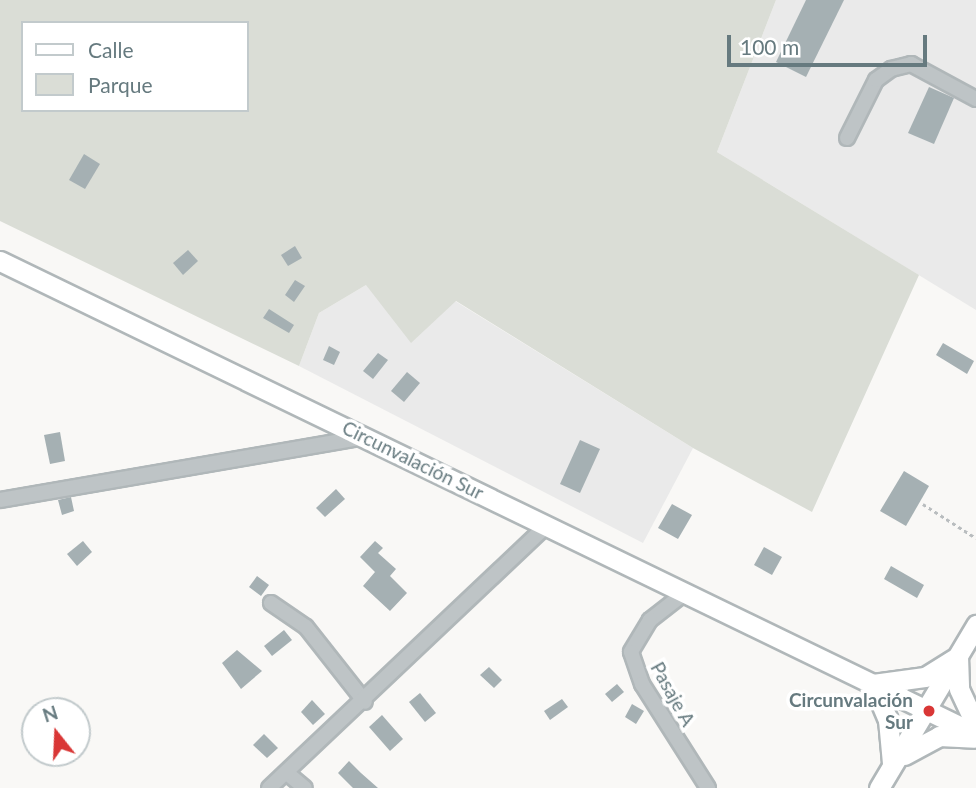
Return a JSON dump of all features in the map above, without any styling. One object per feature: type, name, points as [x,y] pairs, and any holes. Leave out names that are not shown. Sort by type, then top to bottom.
[{"type":"main road","name":"Circunvalación Sur","points":[[0,261],[686,592],[976,736]]},
{"type":"main road","points":[[879,788],[892,764],[929,711],[976,625]]},
{"type":"main road","points":[[892,764],[888,720],[873,684],[925,677],[957,656]]},
{"type":"main road","points":[[957,656],[959,689],[976,725]]},
{"type":"main road","points":[[892,764],[939,736],[976,736]]},
{"type":"street","points":[[847,138],[876,80],[891,69],[911,64],[976,99]]},
{"type":"street","points":[[0,500],[365,437]]},
{"type":"street","points":[[269,788],[365,702],[547,525]]},
{"type":"street","name":"Pasaje A","points":[[686,592],[649,620],[631,652],[642,684],[708,788]]},
{"type":"street","points":[[271,603],[306,627],[365,702]]},
{"type":"street","points":[[287,773],[304,788]]},
{"type":"path","points":[[923,504],[976,538]]},
{"type":"shaded area","points":[[776,0],[976,0],[976,310],[717,152]]},
{"type":"shaded area","points":[[366,285],[455,301],[693,448],[643,543],[299,366],[319,313]]},
{"type":"green space","points":[[0,0],[776,0],[717,152],[919,275],[812,512],[693,448],[456,301],[411,343],[366,285],[319,313],[299,366],[0,221]]},
{"type":"building","points":[[806,0],[844,0],[806,77],[776,62]]},
{"type":"building","points":[[929,87],[954,98],[934,144],[908,133]]},
{"type":"building","points":[[84,154],[100,164],[85,189],[69,180]]},
{"type":"building","points":[[295,246],[302,258],[288,266],[281,255]]},
{"type":"building","points":[[188,250],[198,261],[183,275],[173,263]]},
{"type":"building","points":[[295,280],[305,286],[294,302],[285,295]]},
{"type":"building","points":[[269,309],[294,325],[289,333],[263,318]]},
{"type":"building","points":[[943,343],[974,361],[967,374],[936,355]]},
{"type":"building","points":[[329,346],[340,352],[334,365],[323,360]]},
{"type":"building","points":[[378,353],[388,360],[373,379],[363,371]]},
{"type":"building","points":[[407,372],[420,383],[404,402],[391,391]]},
{"type":"building","points":[[60,432],[65,461],[50,464],[44,435]]},
{"type":"building","points":[[580,440],[600,449],[580,493],[560,484]]},
{"type":"building","points":[[904,471],[929,486],[906,526],[880,511]]},
{"type":"building","points":[[336,489],[345,499],[325,517],[316,508]]},
{"type":"building","points":[[71,497],[74,511],[62,515],[58,500]]},
{"type":"building","points":[[672,504],[692,515],[678,539],[658,528]]},
{"type":"building","points":[[83,541],[92,552],[77,566],[67,554]]},
{"type":"building","points":[[375,541],[383,548],[378,553],[396,569],[390,576],[407,593],[390,611],[363,586],[375,572],[360,557]]},
{"type":"building","points":[[764,547],[782,557],[772,575],[754,565]]},
{"type":"building","points":[[891,566],[924,585],[917,598],[884,579]]},
{"type":"building","points":[[257,576],[269,585],[261,596],[249,587]]},
{"type":"building","points":[[284,630],[292,640],[272,656],[264,646]]},
{"type":"building","points":[[237,650],[262,671],[241,689],[222,663]]},
{"type":"building","points":[[489,667],[502,680],[494,688],[480,675]]},
{"type":"building","points":[[617,684],[624,692],[612,702],[605,694]]},
{"type":"building","points":[[420,693],[436,713],[425,722],[409,702]]},
{"type":"building","points":[[562,699],[568,707],[550,720],[544,711]]},
{"type":"building","points":[[312,700],[325,714],[313,725],[301,712]]},
{"type":"building","points":[[632,704],[644,711],[636,724],[625,717]]},
{"type":"building","points":[[382,715],[403,739],[390,751],[369,727]]},
{"type":"building","points":[[264,734],[278,748],[267,758],[253,745]]},
{"type":"building","points":[[349,761],[378,788],[353,788],[338,773]]},
{"type":"place","name":"Circunvalación Sur","points":[[929,711]]}]
